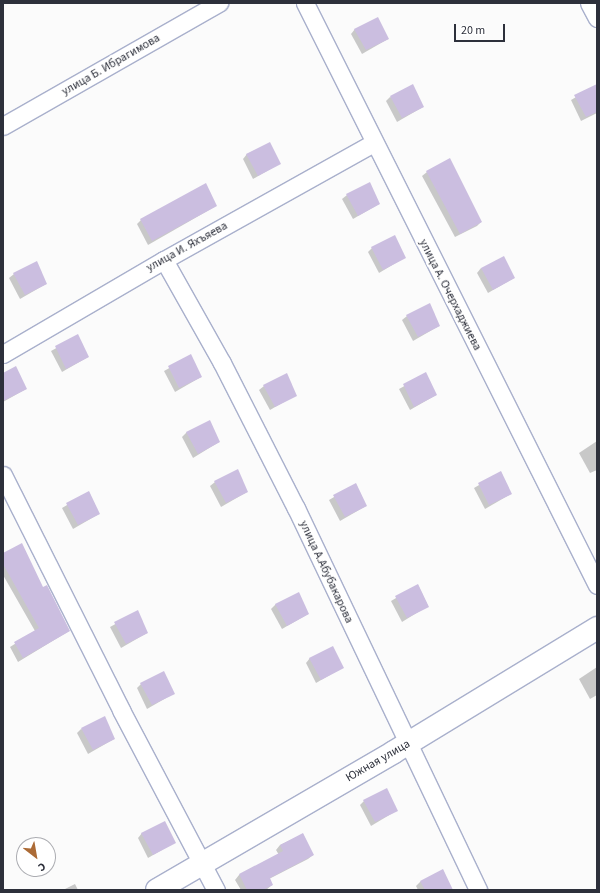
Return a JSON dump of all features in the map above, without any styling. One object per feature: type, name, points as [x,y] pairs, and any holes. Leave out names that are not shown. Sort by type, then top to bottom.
[{"type":"main road","name":"Южная улица","points":[[156,890],[407,744],[597,628]]},
{"type":"street","name":"улица Б. Ибрагимова","points":[[3,126],[201,8],[219,3]]},
{"type":"street","name":"улица А. Очерхаджиева","points":[[305,3],[373,143],[597,585]]},
{"type":"street","points":[[589,3],[597,18]]},
{"type":"street","name":"улица И. Яхъяева","points":[[3,354],[164,260],[373,143]]},
{"type":"street","name":"улица А.Абубакарова","points":[[164,260],[222,363],[296,508],[407,744],[478,890]]},
{"type":"street","points":[[3,475],[121,710],[216,890]]},
{"type":"building","points":[[378,17],[389,39],[366,50],[354,29]]},
{"type":"building","points":[[413,84],[424,107],[402,118],[390,96]]},
{"type":"building","points":[[597,84],[597,112],[586,117],[574,95]]},
{"type":"building","points":[[270,142],[281,164],[258,176],[246,154]]},
{"type":"building","points":[[450,158],[482,222],[460,234],[426,171]]},
{"type":"building","points":[[370,182],[380,204],[358,216],[346,194]]},
{"type":"building","points":[[206,183],[217,206],[152,241],[140,219]]},
{"type":"building","points":[[395,235],[406,258],[383,270],[371,247]]},
{"type":"building","points":[[504,256],[515,278],[493,290],[481,268]]},
{"type":"building","points":[[37,261],[47,284],[25,295],[13,273]]},
{"type":"building","points":[[430,303],[440,326],[418,337],[406,315]]},
{"type":"building","points":[[78,334],[89,357],[66,369],[55,346]]},
{"type":"building","points":[[191,354],[202,377],[179,388],[168,366]]},
{"type":"building","points":[[16,366],[27,389],[3,401],[3,373]]},
{"type":"building","points":[[426,372],[437,395],[414,407],[403,384]]},
{"type":"building","points":[[287,373],[297,396],[275,407],[263,385]]},
{"type":"building","points":[[210,420],[220,442],[198,454],[186,432]]},
{"type":"building","points":[[238,469],[248,492],[226,503],[214,481]]},
{"type":"building","points":[[501,471],[512,494],[489,505],[478,483]]},
{"type":"building","points":[[356,483],[367,506],[345,517],[333,495]]},
{"type":"building","points":[[89,491],[100,514],[78,525],[66,503]]},
{"type":"building","points":[[22,543],[43,587],[47,585],[70,631],[23,658],[14,642],[39,628],[3,564],[3,553]]},
{"type":"building","points":[[418,584],[429,607],[407,618],[395,596]]},
{"type":"building","points":[[299,592],[309,614],[287,626],[275,604]]},
{"type":"building","points":[[138,610],[148,633],[126,644],[114,622]]},
{"type":"building","points":[[333,646],[344,668],[321,680],[309,658]]},
{"type":"building","points":[[164,671],[175,694],[152,705],[140,683]]},
{"type":"building","points":[[105,716],[115,739],[93,750],[81,728]]},
{"type":"building","points":[[387,788],[398,811],[375,822],[363,800]]},
{"type":"building","points":[[165,821],[176,843],[153,855],[141,833]]},
{"type":"building","points":[[303,833],[314,855],[270,878],[273,885],[263,890],[247,890],[239,874],[283,851],[280,845]]},
{"type":"building","points":[[443,869],[453,890],[425,890],[420,881]]}]
